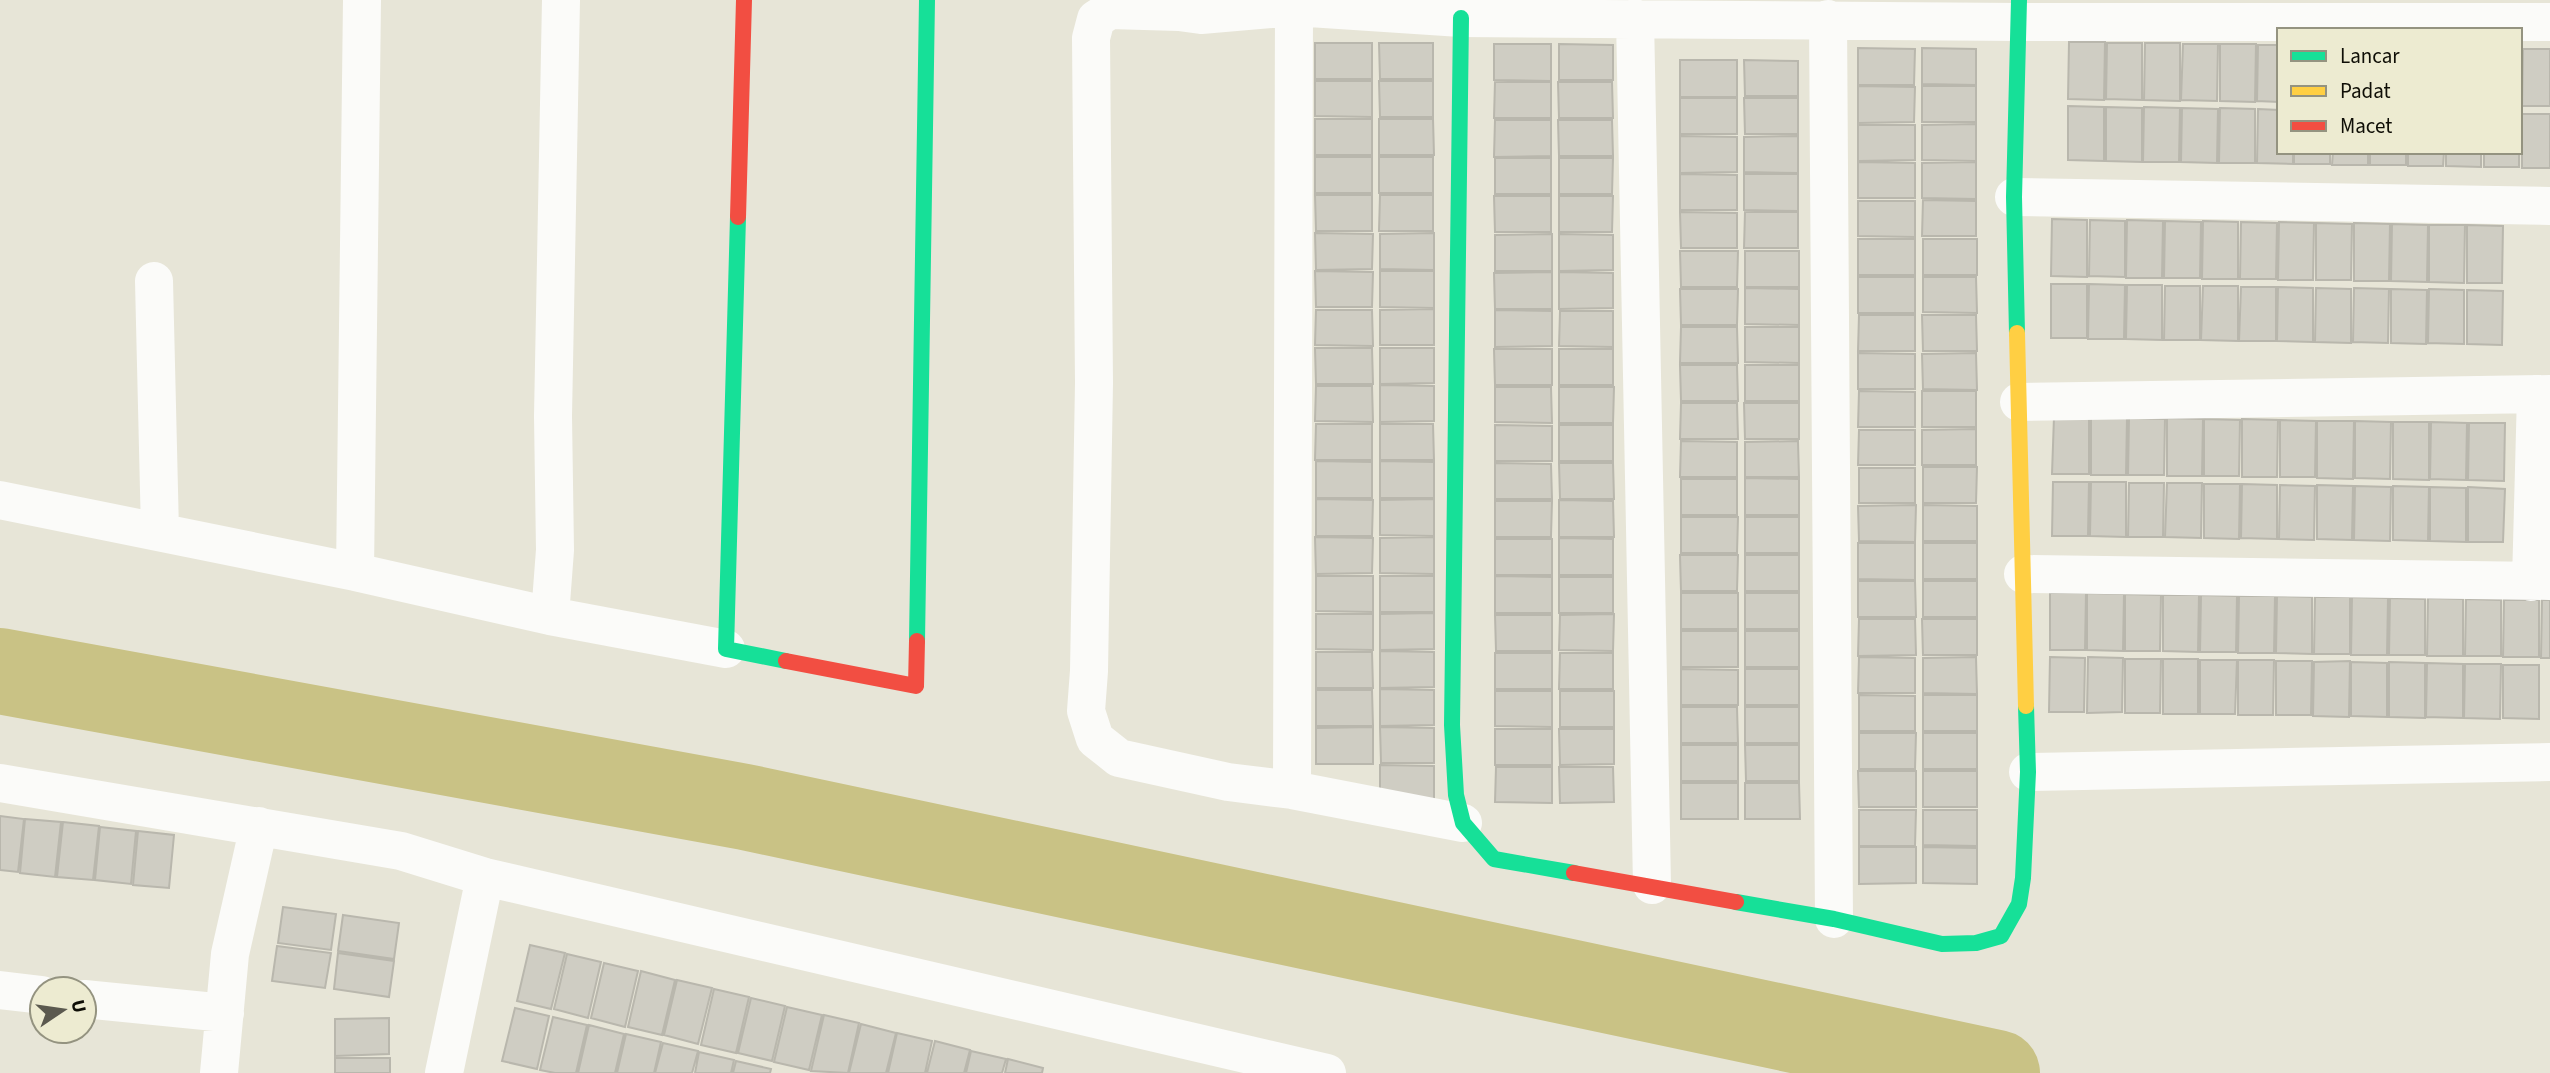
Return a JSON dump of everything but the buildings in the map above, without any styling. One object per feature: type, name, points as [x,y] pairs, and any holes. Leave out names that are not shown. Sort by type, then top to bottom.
[{"type":"street","points":[[355,572],[362,0]]},
{"type":"street","points":[[550,616],[555,550],[553,416],[561,0]]},
{"type":"street","points":[[726,649],[744,0]]},
{"type":"street","points":[[0,500],[355,572],[550,616],[916,686],[928,0]]},
{"type":"street","points":[[1463,823],[1292,790],[1228,782],[1119,758],[1095,739],[1086,711],[1094,383],[1091,38],[1096,19],[1110,10],[1178,6],[1201,15],[1294,7],[1461,18],[1828,19],[2019,11],[2550,22]]},
{"type":"street","points":[[1292,790],[1294,7]]},
{"type":"street","points":[[1461,18],[1452,725],[1456,795],[1463,823],[1494,859],[1834,919],[1942,944],[1976,943],[2001,936],[2019,904],[2023,878],[2028,772],[2014,197],[2019,11]]},
{"type":"street","points":[[1635,18],[1652,886]]},
{"type":"street","points":[[1828,19],[1834,919]]},
{"type":"street","points":[[2014,197],[2550,206]]},
{"type":"street","points":[[154,281],[160,532]]},
{"type":"street","points":[[2019,402],[2543,394],[2540,582],[2023,574]]},
{"type":"street","points":[[2028,772],[2550,762]]},
{"type":"street","points":[[0,783],[401,851],[485,877],[1279,1067],[1326,1073]]},
{"type":"street","points":[[219,1073],[230,954],[259,826]]},
{"type":"street","points":[[444,1073],[485,877]]},
{"type":"street","points":[[0,990],[28,993]]},
{"type":"street","points":[[98,1000],[225,1013]]},
{"type":"waterway","points":[[0,671],[745,807],[1997,1073]]},
{"type":"traffic: fast","points":[[917,641],[927,0]]},
{"type":"traffic: fast","points":[[2017,333],[2014,197],[2019,0]]},
{"type":"traffic: fast","points":[[1461,18],[1452,725],[1456,795],[1463,823],[1494,859],[1574,873]]},
{"type":"traffic: fast","points":[[738,217],[726,649],[786,661]]},
{"type":"traffic: fast","points":[[1736,902],[1834,919],[1942,944],[1976,943],[2001,936],[2019,904],[2023,878],[2028,772],[2026,706]]},
{"type":"traffic: slow","points":[[2017,333],[2026,706]]},
{"type":"traffic: jam","points":[[738,217],[744,0]]},
{"type":"traffic: jam","points":[[786,661],[916,686],[917,641]]},
{"type":"traffic: jam","points":[[1574,873],[1736,902]]}]
